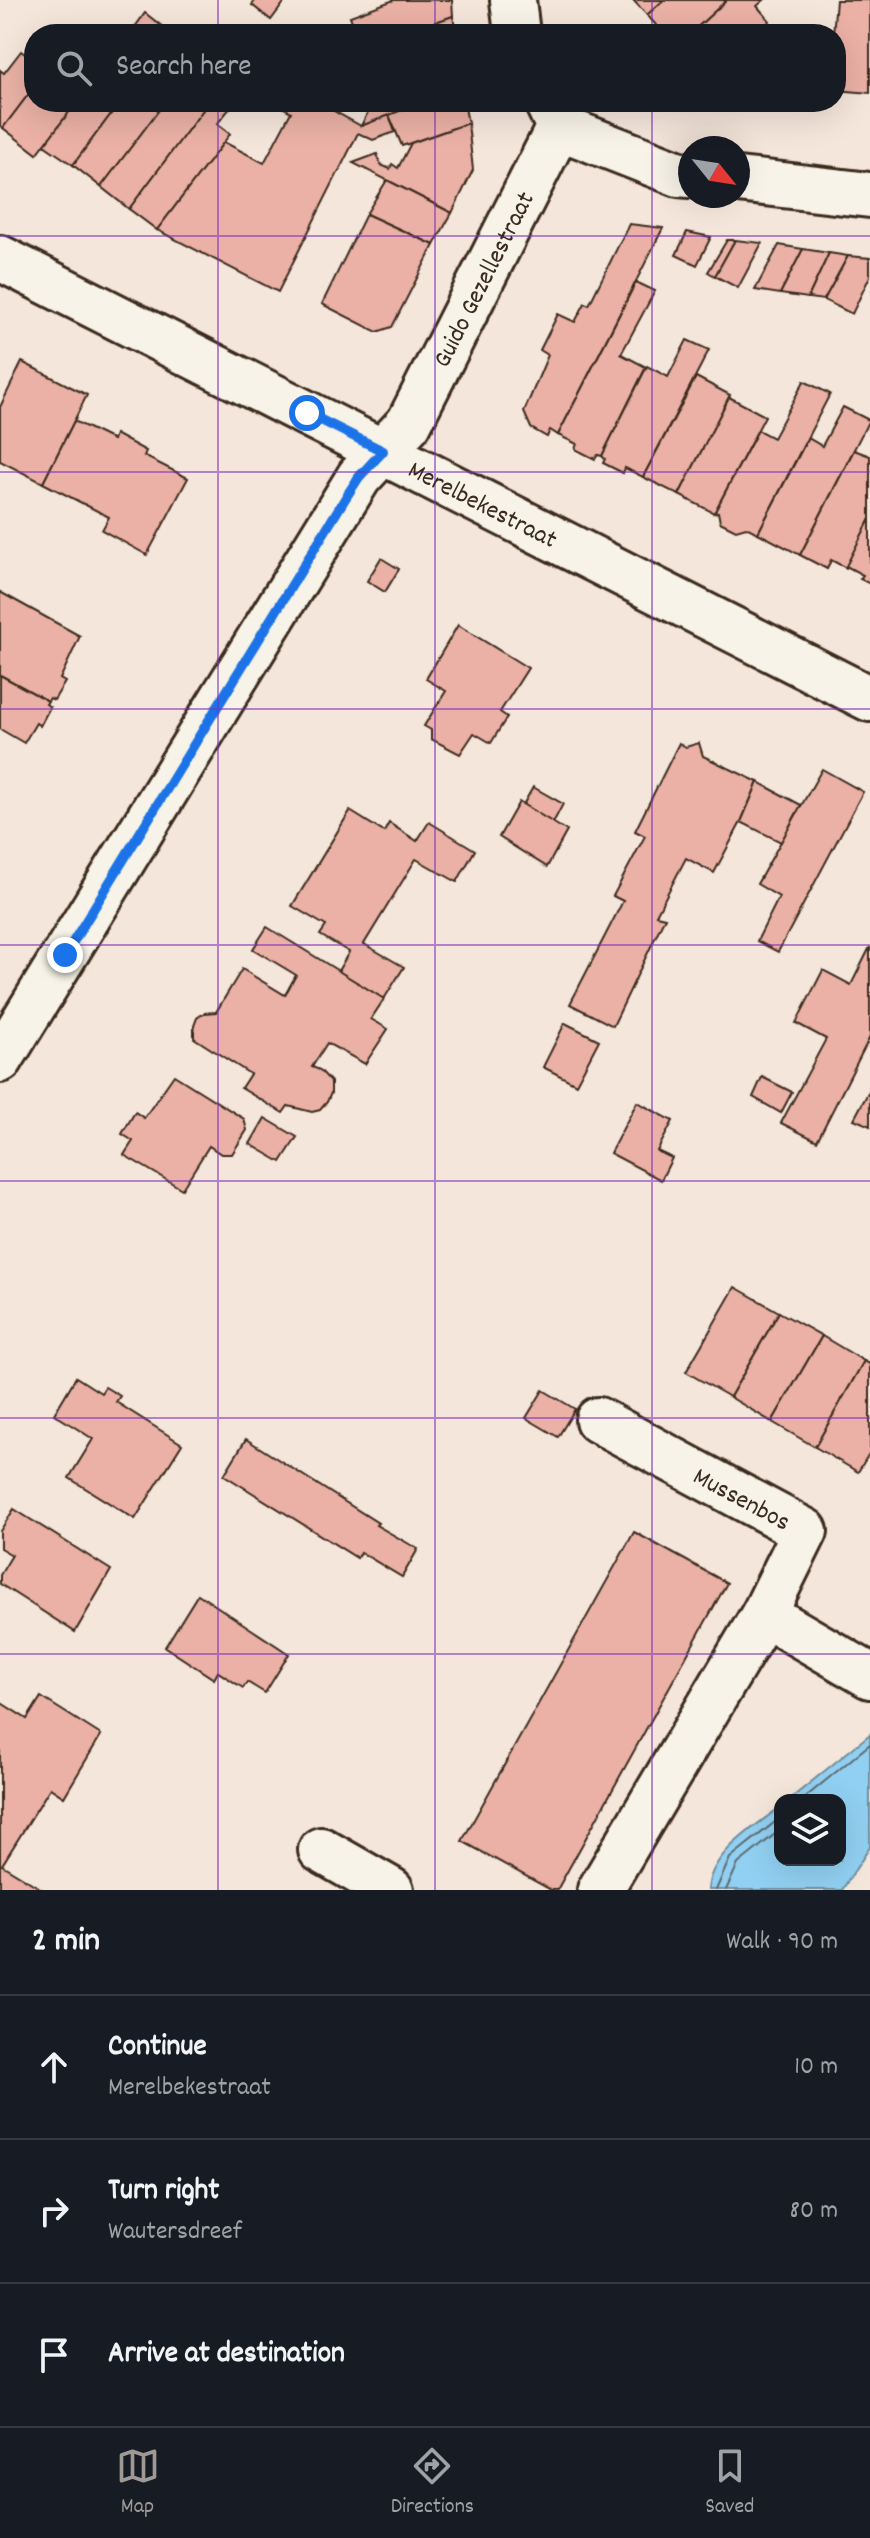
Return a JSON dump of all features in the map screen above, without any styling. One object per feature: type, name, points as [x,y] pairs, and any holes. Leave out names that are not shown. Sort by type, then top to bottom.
[{"type":"street","points":[[513,0],[516,24]]},
{"type":"street","points":[[553,114],[678,174]]},
{"type":"street","name":"Guido Gezellestraat","points":[[0,1060],[352,487],[409,423],[553,114]]},
{"type":"street","points":[[750,181],[870,195]]},
{"type":"street","name":"Merelbekestraat","points":[[3,259],[870,699]]},
{"type":"street","name":"Mussenbos","points":[[598,1420],[805,1531],[764,1614],[600,1890]]},
{"type":"street","points":[[764,1614],[870,1676]]},
{"type":"street","points":[[321,1850],[391,1890]]},
{"type":"water","points":[[870,1734],[870,1847],[842,1890],[708,1890],[716,1864],[725,1853],[774,1812],[774,1866],[846,1866],[846,1794],[796,1794]]},
{"type":"building","points":[[256,0],[286,0],[271,20],[252,5]]},
{"type":"building","points":[[394,0],[452,0],[453,16],[430,24],[353,24],[350,16]]},
{"type":"building","points":[[633,0],[664,0],[647,15]]},
{"type":"building","points":[[664,0],[727,0],[701,24],[655,24],[647,15]]},
{"type":"building","points":[[727,0],[764,0],[757,6],[770,21],[767,24],[701,24]]},
{"type":"building","points":[[836,0],[870,0],[870,93],[846,91],[846,24],[834,24]]},
{"type":"building","points":[[145,13],[159,24],[137,24]]},
{"type":"building","points":[[453,16],[454,24],[430,24]]},
{"type":"building","points":[[21,51],[24,53],[24,100],[3,128],[0,126],[0,70],[4,73]]},
{"type":"building","points":[[24,100],[24,112],[69,112],[37,154],[3,128]]},
{"type":"building","points":[[69,112],[113,112],[73,165],[44,145]]},
{"type":"building","points":[[113,112],[157,112],[101,187],[73,165]]},
{"type":"building","points":[[157,112],[202,112],[129,209],[101,187]]},
{"type":"building","points":[[202,112],[227,112],[217,124],[230,134],[157,230],[129,209]]},
{"type":"building","points":[[291,112],[336,112],[361,126],[389,115],[395,132],[373,140],[358,133],[278,292],[157,230],[224,142],[264,163]]},
{"type":"building","points":[[368,112],[397,112],[361,126]]},
{"type":"building","points":[[397,112],[466,112],[468,123],[402,146],[389,115]]},
{"type":"building","points":[[468,123],[473,170],[452,213],[353,163],[377,154],[381,165],[390,169],[392,164],[398,168],[411,143]]},
{"type":"building","points":[[387,180],[452,213],[434,245],[366,214]]},
{"type":"building","points":[[366,214],[434,245],[392,327],[377,332],[322,304]]},
{"type":"building","points":[[629,224],[663,228],[558,435],[550,430],[547,437],[531,428],[524,412],[548,355],[540,350],[558,314],[575,322],[585,303],[589,305]]},
{"type":"building","points":[[687,232],[711,237],[697,265],[676,255]]},
{"type":"building","points":[[727,240],[735,240],[715,276],[708,272]]},
{"type":"building","points":[[735,240],[762,243],[738,288],[715,276]]},
{"type":"building","points":[[779,245],[803,249],[780,294],[755,290]]},
{"type":"building","points":[[803,249],[829,253],[808,298],[780,294]]},
{"type":"building","points":[[829,253],[848,256],[824,300],[808,298]]},
{"type":"building","points":[[848,256],[870,258],[870,276],[852,314],[824,300]]},
{"type":"building","points":[[636,282],[655,291],[621,354],[646,367],[602,456],[598,455],[595,459],[575,449],[577,444],[558,435]]},
{"type":"building","points":[[687,340],[709,350],[643,477],[625,468],[623,473],[603,463],[605,459],[602,456],[647,366],[668,377]]},
{"type":"building","points":[[22,362],[87,395],[43,483],[0,461],[0,407]]},
{"type":"building","points":[[696,377],[730,395],[679,495],[643,477]]},
{"type":"building","points":[[804,381],[830,394],[758,533],[746,527],[736,530],[720,522],[718,512],[714,513],[758,430],[773,438]]},
{"type":"building","points":[[729,397],[765,416],[714,513],[679,495]]},
{"type":"building","points":[[843,407],[869,420],[800,555],[758,533],[808,438],[822,446]]},
{"type":"building","points":[[74,421],[113,440],[115,434],[146,451],[144,456],[188,478],[147,555],[102,530],[109,517],[43,483]]},
{"type":"building","points":[[854,450],[870,456],[870,519],[846,568],[831,560],[827,569],[800,555]]},
{"type":"building","points":[[870,519],[870,584],[860,579],[863,575],[846,566]]},
{"type":"building","points":[[381,558],[399,569],[385,592],[367,581]]},
{"type":"building","points":[[0,592],[80,636],[60,679],[65,682],[54,700],[50,698],[48,701],[0,675]]},
{"type":"building","points":[[458,625],[528,668],[500,712],[507,717],[491,743],[474,733],[460,754],[431,739],[431,730],[424,726],[446,691],[426,679]]},
{"type":"building","points":[[0,675],[48,701],[46,704],[50,707],[40,726],[36,723],[24,743],[0,729]]},
{"type":"building","points":[[679,743],[686,747],[699,743],[703,756],[758,782],[714,873],[686,858],[656,915],[665,917],[613,1026],[570,1004],[623,901],[613,896],[645,836],[635,831]]},
{"type":"building","points":[[822,769],[863,792],[778,952],[757,941],[779,897],[757,884]]},
{"type":"building","points":[[758,782],[801,805],[781,842],[741,822]]},
{"type":"building","points":[[533,787],[563,804],[553,823],[523,805]]},
{"type":"building","points":[[519,802],[567,831],[547,867],[499,837]]},
{"type":"building","points":[[350,811],[384,832],[389,823],[417,841],[429,822],[475,850],[457,882],[416,859],[364,944],[404,967],[384,999],[338,971],[349,952],[320,935],[326,926],[292,906]]},
{"type":"building","points":[[267,927],[384,999],[371,1019],[388,1029],[365,1064],[327,1043],[312,1067],[320,1070],[331,1082],[331,1093],[320,1110],[312,1112],[288,1106],[283,1113],[241,1088],[250,1074],[194,1038],[197,1018],[204,1013],[216,1012],[242,969],[285,995],[296,975],[253,949]]},
{"type":"building","points":[[870,947],[870,1037],[817,1141],[781,1123],[826,1039],[796,1023],[823,970],[851,985]]},
{"type":"building","points":[[565,1023],[599,1040],[576,1084],[543,1067]]},
{"type":"building","points":[[174,1075],[244,1119],[247,1130],[232,1154],[221,1154],[209,1146],[182,1189],[124,1155],[133,1141],[122,1134],[135,1112],[144,1118]]},
{"type":"building","points":[[762,1077],[792,1092],[781,1113],[753,1097]]},
{"type":"building","points":[[870,1092],[870,1126],[854,1119]]},
{"type":"building","points":[[637,1102],[673,1121],[657,1151],[672,1158],[661,1180],[610,1153]]},
{"type":"building","points":[[265,1118],[297,1137],[281,1162],[250,1144]]},
{"type":"building","points":[[735,1287],[779,1312],[730,1397],[686,1372]]},
{"type":"building","points":[[779,1312],[822,1336],[772,1422],[730,1397]]},
{"type":"building","points":[[822,1336],[864,1361],[815,1447],[772,1422]]},
{"type":"building","points":[[864,1361],[870,1364],[870,1452],[858,1472],[815,1447]]},
{"type":"building","points":[[76,1377],[101,1393],[105,1387],[120,1396],[116,1402],[182,1444],[135,1519],[69,1478],[93,1439],[54,1414]]},
{"type":"building","points":[[543,1390],[575,1409],[558,1437],[526,1418]]},
{"type":"building","points":[[246,1439],[378,1523],[376,1525],[418,1549],[402,1577],[360,1552],[357,1558],[224,1475]]},
{"type":"building","points":[[14,1509],[111,1570],[75,1632],[0,1584],[0,1575],[12,1555],[0,1548],[0,1531]]},
{"type":"building","points":[[634,1532],[727,1583],[557,1890],[551,1890],[462,1841]]},
{"type":"building","points":[[198,1594],[289,1654],[265,1693],[247,1682],[243,1688],[218,1672],[214,1679],[165,1647]]},
{"type":"building","points":[[41,1697],[101,1735],[64,1797],[50,1788],[2,1865],[43,1890],[0,1890],[0,1702],[27,1719]]},
{"type":"route","points":[[65,955],[346,497],[359,477],[383,451],[307,413]]}]
